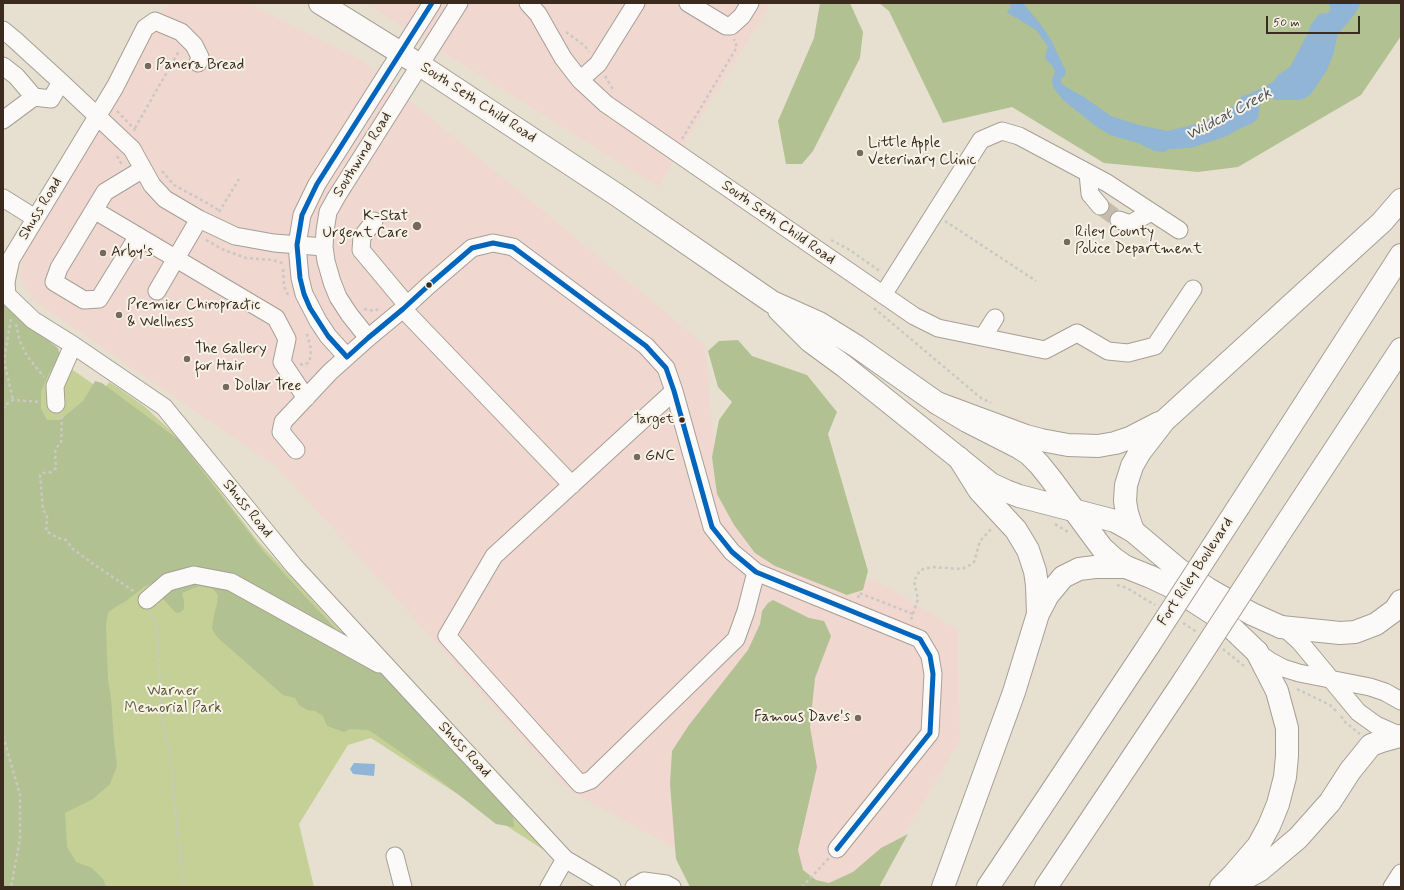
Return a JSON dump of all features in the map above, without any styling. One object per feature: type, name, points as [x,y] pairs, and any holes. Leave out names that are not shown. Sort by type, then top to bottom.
[{"type":"main road","name":"South Seth Child Road","points":[[320,3],[420,65],[617,195],[772,302],[819,323],[850,342],[937,403],[967,422],[1029,454],[1051,479],[1102,548],[1113,558],[1126,567],[1172,587],[1212,613],[1233,629],[1257,652]]},
{"type":"main road","points":[[1133,531],[1127,514],[1126,485],[1132,466],[1140,452],[1164,421],[1382,222],[1401,200]]},
{"type":"main road","name":"Fort Riley Boulevard","points":[[988,887],[1240,506],[1401,255]]},
{"type":"main road","name":"South Seth Child Road","points":[[772,302],[810,341],[844,366],[991,484],[1026,498],[1115,521],[1133,531],[1166,560],[1202,585],[1252,614],[1281,628]]},
{"type":"main road","points":[[1046,887],[1185,679],[1401,349]]},
{"type":"main road","points":[[937,403],[1026,436],[1068,445],[1098,446],[1115,443],[1130,438],[1164,421]]},
{"type":"main road","points":[[959,458],[979,490],[1012,526],[1028,550],[1037,585],[1038,614]]},
{"type":"main road","points":[[943,887],[1014,692],[1038,614],[1048,595],[1063,577],[1079,569],[1095,567],[1126,567]]},
{"type":"main road","points":[[1281,628],[1340,633],[1354,632],[1376,624],[1395,610],[1401,601]]},
{"type":"main road","points":[[1221,887],[1258,846],[1269,826],[1278,804],[1285,777],[1287,728],[1277,691],[1257,652]]},
{"type":"main road","points":[[1230,887],[1260,870],[1298,838],[1330,802],[1350,771],[1371,745],[1401,736]]},
{"type":"street","name":"Southwind Road","points":[[347,357],[328,336],[310,308],[304,294],[300,278],[297,245],[302,215],[317,184],[432,3]]},
{"type":"street","name":"Southwind Road","points":[[368,338],[338,297],[326,261],[324,247],[328,212],[459,3]]},
{"type":"street","name":"South Seth Child Road","points":[[528,3],[538,14],[563,58],[580,80],[606,104],[914,316],[938,328],[1045,350],[1077,333],[1108,351],[1128,353],[1155,346],[1193,289]]},
{"type":"street","points":[[580,80],[598,64],[636,3]]},
{"type":"street","points":[[688,3],[726,26],[731,26],[742,16],[750,3]]},
{"type":"street","name":"Shuss Road","points":[[198,63],[200,57],[191,41],[181,32],[155,21],[146,28],[115,87],[11,259],[6,282],[9,300],[33,320],[73,345],[164,407],[294,566],[565,859],[612,887]]},
{"type":"street","points":[[3,30],[132,149],[152,185],[165,199],[214,218],[235,236],[255,240],[324,247]]},
{"type":"street","points":[[3,66],[16,76],[34,97],[52,100],[61,82]]},
{"type":"street","points":[[3,120],[34,97]]},
{"type":"street","points":[[883,295],[981,140],[1002,131],[1019,136],[1088,173],[1179,230]]},
{"type":"street","points":[[138,236],[100,299],[84,300],[54,282],[59,268],[106,192],[143,169]]},
{"type":"street","points":[[1088,173],[1090,194],[1100,206]]},
{"type":"street","points":[[3,198],[35,218]]},
{"type":"street","points":[[94,210],[276,318],[287,339],[282,362],[306,398]]},
{"type":"street","points":[[1119,220],[1130,224],[1151,212]]},
{"type":"street","points":[[157,291],[176,258],[214,218]]},
{"type":"street","points":[[374,221],[362,237],[361,250],[406,307],[572,486]]},
{"type":"street","points":[[296,450],[281,432],[283,422],[330,372],[472,248],[493,243],[512,248],[646,346],[666,368],[674,391],[712,527],[732,552],[756,572],[920,639],[930,656],[933,674],[930,732],[838,849]]},
{"type":"street","points":[[983,337],[995,318]]},
{"type":"street","points":[[56,404],[55,386],[73,345]]},
{"type":"street","points":[[674,391],[494,556],[448,636],[580,784],[591,780],[736,639],[746,611],[756,572]]},
{"type":"street","points":[[147,600],[168,582],[194,575],[231,582],[392,672]]},
{"type":"street","name":"South Seth Child Road","points":[[1281,628],[1290,632],[1300,642],[1358,712],[1376,725],[1401,736]]},
{"type":"street","name":"South Seth Child Road","points":[[1257,652],[1283,668],[1299,673],[1380,690],[1401,701]]},
{"type":"street","points":[[395,856],[403,887]]},
{"type":"street","points":[[549,887],[565,859]]},
{"type":"street","points":[[1392,887],[1401,873]]},
{"type":"street","points":[[634,887],[644,881],[666,884],[672,887]]},
{"type":"path","points":[[680,141],[737,47],[731,26]]},
{"type":"path","points":[[563,27],[566,33],[585,46],[617,95]]},
{"type":"path","points":[[135,128],[180,49]]},
{"type":"path","points":[[106,102],[135,128],[142,139]]},
{"type":"path","points":[[161,170],[174,185],[207,203],[214,218]]},
{"type":"path","points":[[214,218],[239,179]]},
{"type":"path","points":[[9,300],[20,342],[27,356],[41,374],[55,386]]},
{"type":"path","points":[[9,300],[11,326],[4,360],[13,400]]},
{"type":"path","points":[[3,409],[13,400],[56,404],[63,413],[61,443],[56,448],[55,454],[56,468],[51,472],[40,475],[43,510],[47,515],[46,531],[58,538],[66,540],[73,549],[147,600],[157,626],[162,718],[169,750],[184,887]]},
{"type":"path","points":[[913,614],[918,599]]},
{"type":"path","points":[[3,736],[20,795],[20,839],[11,887]]},
{"type":"path","points":[[802,887],[838,849]]},
{"type":"shaded area","points":[[168,3],[248,3],[361,60],[705,345],[718,485],[771,547],[879,582],[958,630],[960,741],[872,887],[746,887],[570,791],[278,468],[33,300],[20,278],[24,251]]},
{"type":"shaded area","points":[[365,3],[771,3],[658,187]]},
{"type":"green space","points":[[820,3],[850,3],[863,32],[860,58],[813,151],[802,164],[786,164],[778,121],[814,38]]},
{"type":"green space","points":[[879,3],[1401,3],[1401,36],[1361,95],[1238,167],[1198,172],[1104,163],[1012,107],[943,123],[889,11]]},
{"type":"green space","points":[[3,303],[58,348],[60,356],[49,373],[41,391],[41,409],[47,420],[60,420],[83,401],[95,381],[102,383],[179,440],[263,551],[342,636],[286,605],[171,575],[144,587],[108,613],[106,625],[108,680],[117,766],[110,784],[93,799],[65,813],[67,847],[76,862],[92,868],[103,879],[106,887],[3,887]]},
{"type":"green space","name":"Warner Memorial Park","points":[[3,321],[103,391],[109,382],[120,389],[145,407],[181,440],[256,539],[338,628],[395,682],[550,854],[371,738],[348,745],[299,824],[314,887],[3,887]]},
{"type":"green space","points":[[738,340],[752,356],[807,375],[837,412],[828,434],[868,571],[863,590],[847,595],[775,566],[755,553],[734,525],[717,494],[712,457],[719,420],[732,402],[718,387],[708,351],[719,341]]},
{"type":"green space","points":[[195,578],[254,598],[388,677],[513,817],[514,827],[496,824],[445,784],[368,730],[350,729],[344,732],[327,726],[323,716],[315,711],[307,710],[299,705],[295,698],[283,695],[217,637],[212,629],[218,595],[214,590],[199,586],[182,593],[184,609],[179,613],[175,612],[162,598],[163,592]]},
{"type":"green space","points":[[773,600],[809,618],[824,621],[831,636],[815,678],[810,727],[817,767],[798,850],[803,870],[816,880],[829,883],[853,872],[881,848],[908,834],[879,887],[690,887],[676,859],[670,784],[672,751],[689,725],[748,650],[760,624],[762,611],[768,603]]},
{"type":"water","name":"Wildcat Creek","points":[[1009,3],[1023,3],[1050,38],[1066,71],[1065,75],[1061,79],[1061,83],[1111,116],[1135,124],[1167,131],[1197,124],[1211,118],[1235,106],[1242,96],[1252,93],[1273,82],[1278,75],[1290,67],[1308,33],[1310,26],[1319,14],[1328,13],[1331,9],[1328,3],[1361,3],[1354,15],[1338,34],[1333,55],[1327,70],[1311,94],[1299,100],[1277,100],[1268,97],[1263,99],[1260,105],[1258,118],[1253,123],[1227,136],[1191,148],[1170,149],[1164,152],[1155,151],[1138,143],[1110,135],[1097,127],[1063,100],[1053,87],[1052,80],[1055,71],[1045,58],[1048,46],[1036,30],[1008,13],[1007,11],[1011,8]]},
{"type":"water","points":[[354,763],[375,764],[374,776],[353,774],[350,769]]},
{"type":"tunnel","points":[[1100,206],[1119,220]]},
{"type":"transit line","points":[[432,3],[317,184],[302,215],[297,245],[300,278],[304,294],[310,308],[328,336],[347,357],[472,248],[493,243],[513,247],[646,346],[666,368],[674,391],[712,527],[732,552],[756,572],[920,639],[930,656],[933,674],[930,733],[837,849]]},
{"type":"place","name":"Panera Bread","points":[[148,66]]},
{"type":"place","name":"Little Apple Veterinary Clinic","points":[[860,153]]},
{"type":"place","name":"K-Stat Urgent Care","points":[[417,226]]},
{"type":"place","name":"Riley County Police Department","points":[[1067,242]]},
{"type":"place","name":"Arby's","points":[[103,253]]},
{"type":"place","name":"Premier Chiropractic & Wellness","points":[[119,315]]},
{"type":"place","name":"The Gallery for Hair","points":[[187,359]]},
{"type":"place","name":"Dollar Tree","points":[[226,387]]},
{"type":"place","name":"Target","points":[[682,420]]},
{"type":"place","name":"GNC","points":[[637,457]]},
{"type":"place","name":"Famous Dave's","points":[[858,718]]}]
